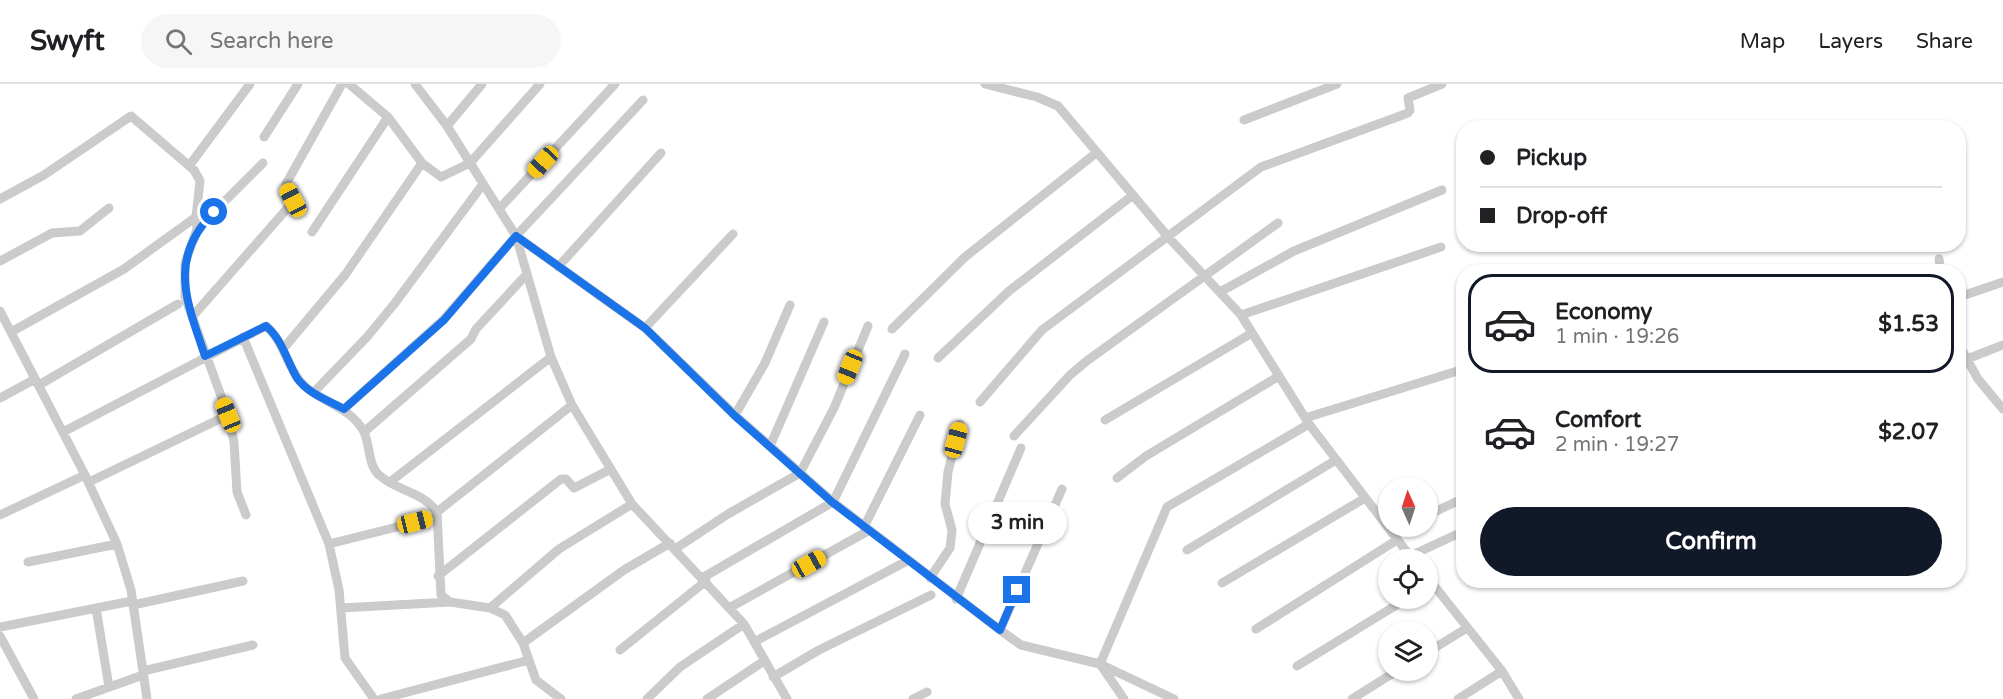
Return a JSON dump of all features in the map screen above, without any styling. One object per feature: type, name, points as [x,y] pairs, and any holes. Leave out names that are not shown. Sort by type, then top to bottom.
[{"type":"street","points":[[189,166],[250,84]]},
{"type":"street","points":[[264,137],[298,84]]},
{"type":"street","points":[[192,317],[292,203],[286,184],[342,84]]},
{"type":"street","points":[[349,84],[388,117],[422,163],[441,177],[470,163],[540,84]]},
{"type":"street","points":[[416,84],[447,126],[516,236],[551,357],[572,405],[632,504],[744,624],[787,699]]},
{"type":"street","points":[[447,126],[482,84]]},
{"type":"street","points":[[499,209],[615,84]]},
{"type":"street","points":[[985,84],[1052,101],[1169,238],[1241,315],[1307,421],[1378,515]]},
{"type":"street","points":[[1244,120],[1337,84]]},
{"type":"street","points":[[980,402],[1042,330],[1169,238],[1261,167],[1408,113],[1410,110],[1408,98],[1442,84]]},
{"type":"street","points":[[344,409],[444,320],[516,236],[643,100]]},
{"type":"street","points":[[0,199],[44,175],[131,116],[189,166],[200,181],[197,229],[185,263],[185,297],[228,415],[234,442],[237,492],[246,515]]},
{"type":"street","points":[[312,232],[388,117]]},
{"type":"street","points":[[558,267],[661,153]]},
{"type":"street","points":[[892,329],[965,257],[1096,153]]},
{"type":"street","points":[[197,229],[263,163]]},
{"type":"street","points":[[283,349],[345,275],[422,163]]},
{"type":"street","points":[[314,392],[367,337],[395,303],[483,184]]},
{"type":"street","points":[[1220,292],[1294,251],[1443,190]]},
{"type":"street","points":[[938,358],[1009,291],[1133,195]]},
{"type":"street","points":[[0,261],[52,233],[80,231],[109,208]]},
{"type":"street","points":[[11,332],[124,269],[196,217]]},
{"type":"street","points":[[1014,436],[1079,367],[1278,223]]},
{"type":"street","points":[[645,328],[733,234]]},
{"type":"street","points":[[516,236],[645,328],[735,416],[832,502],[1021,645],[1100,664],[1174,699]]},
{"type":"street","points":[[1241,315],[1441,246]]},
{"type":"street","points":[[1939,259],[1940,264]]},
{"type":"street","points":[[364,432],[471,339],[476,329],[527,274]]},
{"type":"street","points":[[1966,295],[2003,282]]},
{"type":"street","points":[[0,398],[37,382],[178,304]]},
{"type":"street","points":[[735,416],[765,363],[790,305]]},
{"type":"street","points":[[0,311],[87,478],[117,544],[133,603],[147,699]]},
{"type":"street","points":[[770,446],[824,322]]},
{"type":"street","points":[[63,432],[266,326],[274,333],[298,379],[314,392],[344,409],[364,432],[375,471],[390,482],[415,492],[437,514],[438,576],[441,595],[450,602]]},
{"type":"street","points":[[523,643],[624,570],[672,546],[800,473],[834,408],[868,326]]},
{"type":"street","points":[[1105,420],[1252,333]]},
{"type":"street","points":[[243,337],[329,544],[341,608],[345,658],[374,699]]},
{"type":"street","points":[[2001,404],[1966,359],[2003,345]]},
{"type":"street","points":[[620,650],[704,580],[832,502],[905,354]]},
{"type":"street","points":[[390,482],[551,357]]},
{"type":"street","points":[[1100,664],[1167,507],[1307,421],[1456,372]]},
{"type":"street","points":[[1117,478],[1146,456],[1279,376]]},
{"type":"street","points":[[329,544],[437,514],[572,405]]},
{"type":"street","points":[[0,515],[228,415]]},
{"type":"street","points":[[729,608],[866,529],[920,416]]},
{"type":"street","points":[[930,578],[950,548],[952,530],[945,504],[948,472],[960,424]]},
{"type":"street","points":[[956,598],[1021,448]]},
{"type":"street","points":[[1187,549],[1336,460]]},
{"type":"street","points":[[438,576],[561,479],[566,479],[574,488],[611,469]]},
{"type":"street","points":[[1000,630],[1062,489]]},
{"type":"street","points":[[1222,583],[1365,498]]},
{"type":"street","points":[[1438,510],[1456,502]]},
{"type":"street","points":[[490,608],[559,549],[632,504]]},
{"type":"street","points":[[1429,549],[1456,535]]},
{"type":"street","points":[[1256,629],[1393,537]]},
{"type":"street","points":[[1395,537],[1404,549]]},
{"type":"street","points":[[28,562],[117,544]]},
{"type":"street","points":[[754,642],[907,561]]},
{"type":"street","points":[[0,627],[243,580]]},
{"type":"street","points":[[1438,594],[1502,671],[1519,699]]},
{"type":"street","points":[[773,677],[819,650],[931,595]]},
{"type":"street","points":[[341,608],[450,602],[490,608],[505,615],[523,643],[536,680],[561,699]]},
{"type":"street","points":[[96,608],[109,687]]},
{"type":"street","points":[[1297,666],[1390,609]]},
{"type":"street","points":[[647,699],[680,667],[744,624]]},
{"type":"street","points":[[1438,646],[1467,628]]},
{"type":"street","points":[[0,636],[34,699]]},
{"type":"street","points":[[76,699],[143,673],[253,645]]},
{"type":"street","points":[[381,699],[529,660]]},
{"type":"street","points":[[707,699],[764,662]]},
{"type":"street","points":[[1100,664],[1124,699]]},
{"type":"street","points":[[1458,699],[1502,671]]},
{"type":"street","points":[[1352,699],[1381,681]]},
{"type":"street","points":[[914,699],[927,692]]},
{"type":"route","points":[[214,212],[197,229],[185,263],[185,297],[205,356],[266,326],[274,333],[298,379],[307,388],[344,409],[444,320],[516,236],[645,328],[735,416],[832,502],[1000,630],[1017,590]]}]
